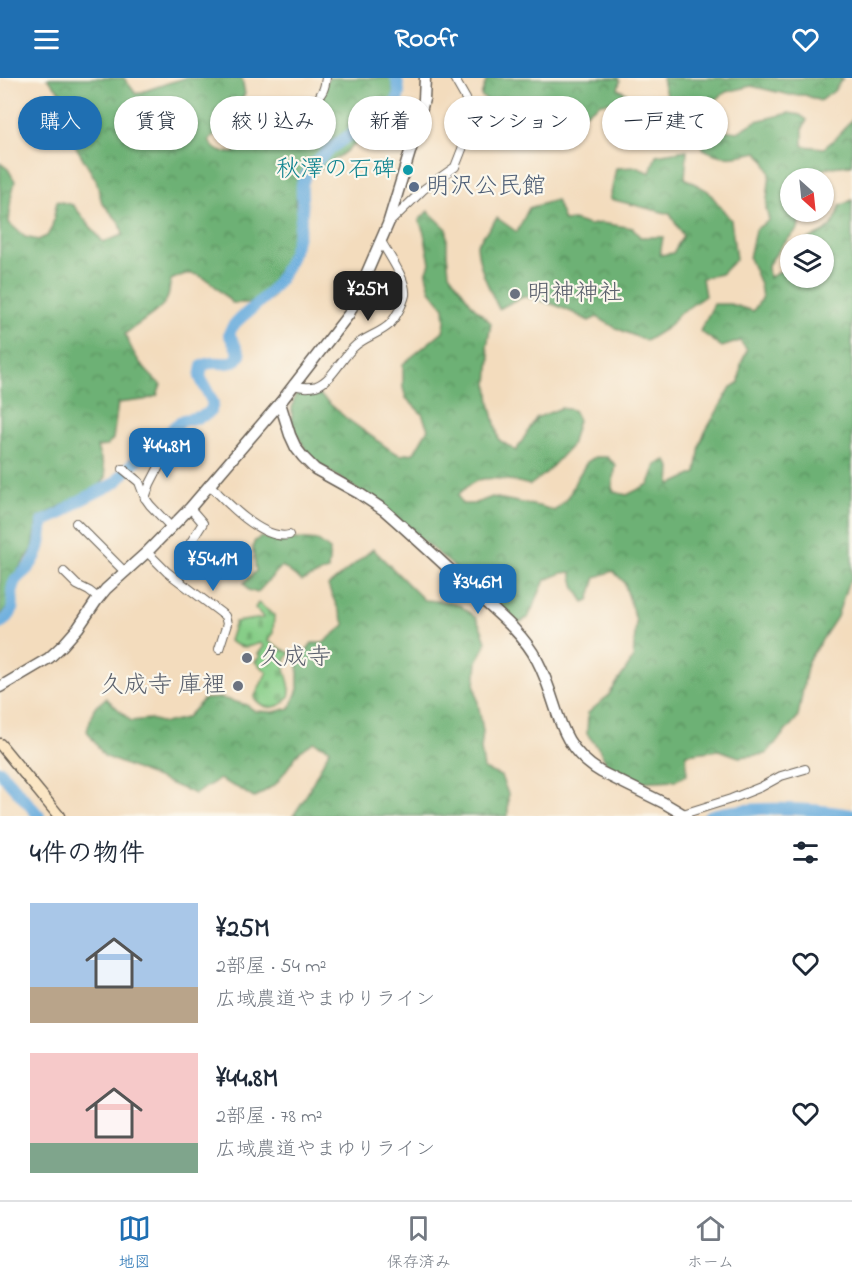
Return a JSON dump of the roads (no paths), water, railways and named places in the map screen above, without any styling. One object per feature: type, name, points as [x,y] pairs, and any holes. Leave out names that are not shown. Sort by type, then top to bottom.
[{"type":"main road","points":[[0,744],[58,816]]},
{"type":"street","points":[[319,96],[326,78]]},
{"type":"street","points":[[0,687],[49,658],[63,645],[78,628],[98,598],[190,508],[280,403],[349,314],[388,224],[416,132],[424,99],[425,78]]},
{"type":"street","points":[[388,224],[424,189],[455,167],[466,140],[469,110],[466,99],[454,78]]},
{"type":"street","points":[[293,385],[316,386],[327,380],[354,347],[390,323],[403,302],[405,292],[400,276],[381,241]]},
{"type":"street","points":[[280,403],[296,448],[315,469],[384,510],[518,633],[537,658],[571,745],[579,756],[592,766],[684,815],[761,787],[781,776],[805,769]]},
{"type":"street","points":[[145,498],[167,450]]},
{"type":"street","points":[[123,469],[139,482],[145,498],[171,527]]},
{"type":"street","points":[[209,484],[230,506],[262,530],[282,537],[289,535]]},
{"type":"street","points":[[190,508],[203,523],[191,539],[191,543],[213,565]]},
{"type":"street","points":[[76,523],[125,572]]},
{"type":"street","points":[[147,552],[176,579],[225,616],[227,624],[219,649]]},
{"type":"street","points":[[64,572],[77,585],[98,598]]},
{"type":"waterway","points":[[0,623],[11,613],[15,581],[33,562],[38,551],[42,522],[115,483],[132,464],[164,439],[175,426],[184,420],[207,414],[211,410],[213,403],[200,377],[202,366],[232,362],[240,355],[229,334],[237,321],[273,288],[285,269],[300,228],[302,184],[306,174],[332,148],[395,104],[399,93],[396,78]]},
{"type":"waterway","points":[[0,771],[39,816]]},
{"type":"waterway","points":[[709,816],[732,811],[772,809],[812,810],[852,815]]},
{"type":"place","name":"秋澤の石碑","points":[[408,170]]},
{"type":"place","name":"明沢公民館","points":[[414,187]]},
{"type":"place","name":"明神神社","points":[[515,294]]},
{"type":"place","name":"久成寺","points":[[247,658]]},
{"type":"place","name":"久成寺 庫裡","points":[[238,686]]}]
